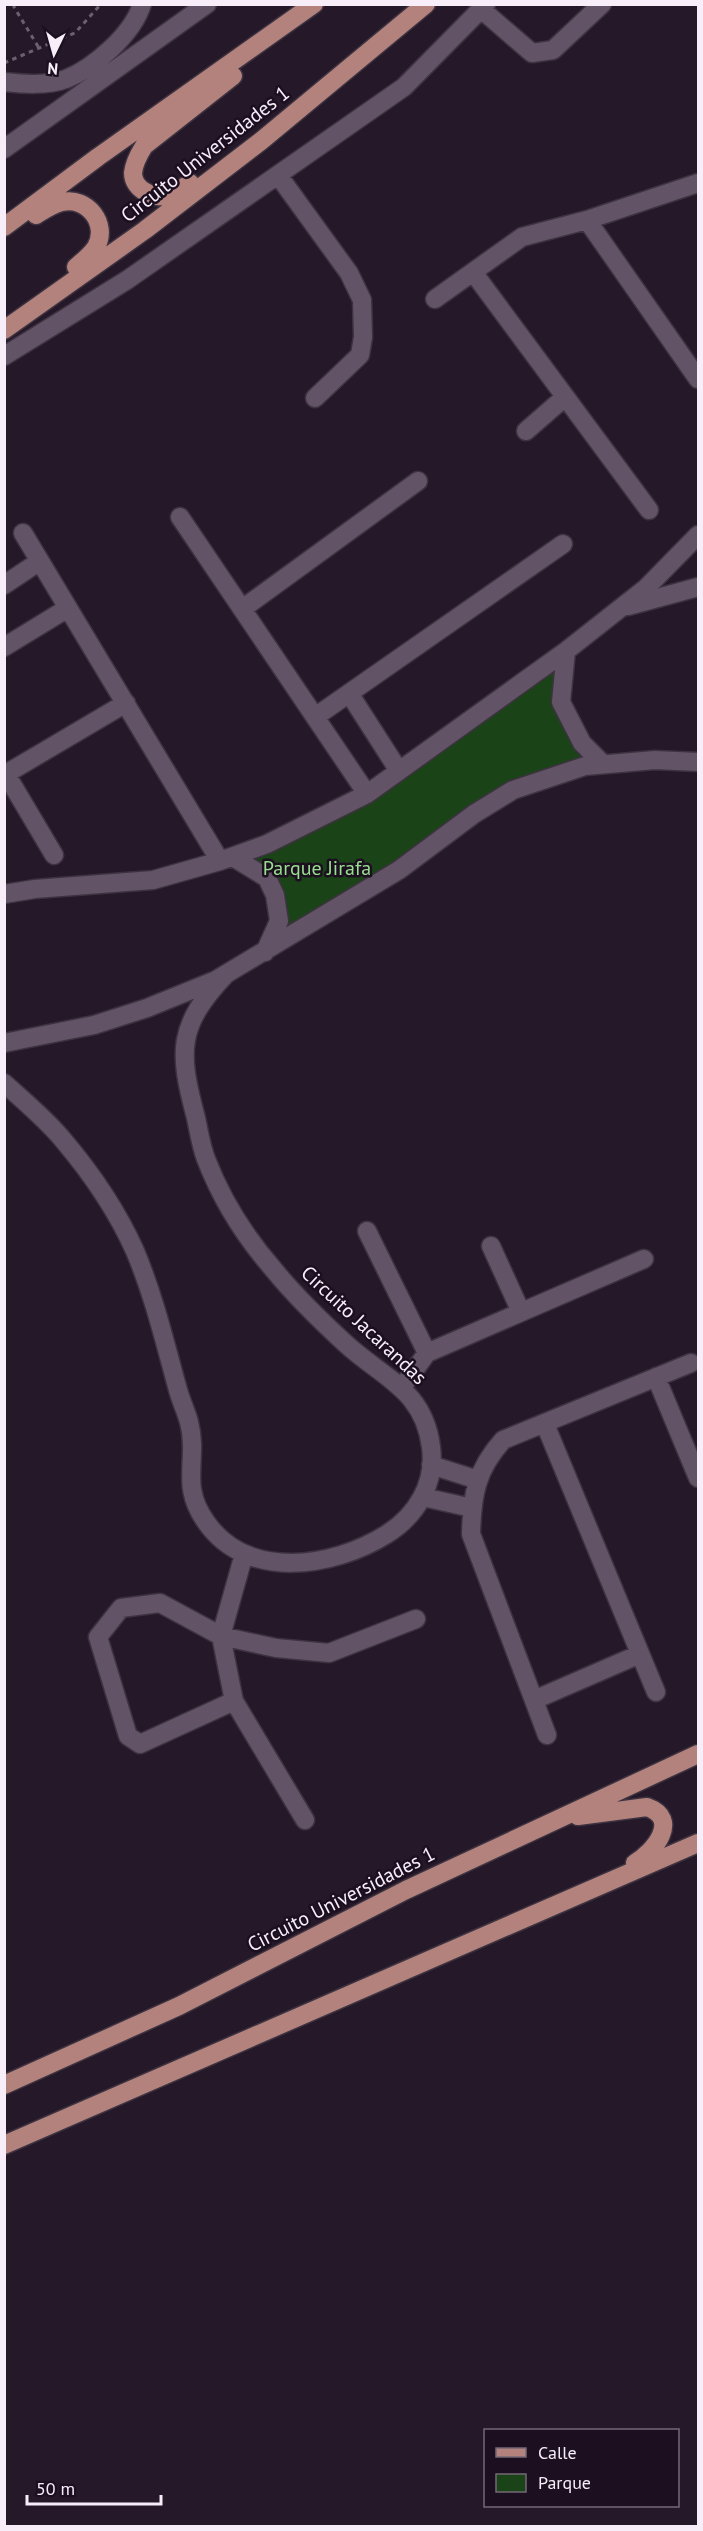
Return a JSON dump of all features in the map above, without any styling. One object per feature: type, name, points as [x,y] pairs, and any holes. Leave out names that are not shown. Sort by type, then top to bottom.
[{"type":"main road","points":[[4,227],[98,157],[314,4]]},
{"type":"main road","name":"Circuito Universidades 1","points":[[4,330],[145,230],[261,141],[426,4]]},
{"type":"main road","points":[[261,141],[170,195],[161,197],[151,195],[136,183],[133,174],[144,147],[242,69],[281,28]]},
{"type":"main road","points":[[4,238],[35,216],[63,201],[82,204],[96,217],[99,226],[97,246],[91,254],[4,330]]},
{"type":"main road","name":"Circuito Universidades 1","points":[[4,2085],[179,2006],[406,1890],[699,1754]]},
{"type":"main road","points":[[558,1819],[648,1807],[661,1816],[664,1824],[662,1833],[653,1849],[639,1861],[589,1890]]},
{"type":"main road","points":[[4,2145],[699,1843]]},
{"type":"street","points":[[4,82],[26,85],[65,79],[95,62],[122,37],[142,4]]},
{"type":"street","points":[[4,149],[207,4]]},
{"type":"street","points":[[4,356],[127,280],[404,87],[484,7],[532,53],[553,50],[602,4]]},
{"type":"street","points":[[278,175],[349,273],[362,300],[363,337],[360,355],[315,398]]},
{"type":"street","points":[[435,299],[522,237],[587,220],[699,183]]},
{"type":"street","points":[[587,220],[699,379]]},
{"type":"street","points":[[473,272],[648,510]]},
{"type":"street","points":[[526,431],[565,397]]},
{"type":"street","points":[[242,609],[418,482]]},
{"type":"street","points":[[180,518],[367,794]]},
{"type":"street","points":[[23,533],[126,703],[227,859],[267,878],[275,896],[279,921],[265,952]]},
{"type":"street","points":[[4,894],[35,889],[153,880],[227,859],[267,844],[367,794],[566,651],[646,588],[699,535]]},
{"type":"street","points":[[315,717],[563,544]]},
{"type":"street","points":[[4,585],[40,561]]},
{"type":"street","points":[[620,608],[699,586]]},
{"type":"street","points":[[4,647],[68,608]]},
{"type":"street","points":[[566,651],[561,702],[582,743],[603,764]]},
{"type":"street","points":[[349,693],[399,771]]},
{"type":"street","points":[[54,855],[5,774],[126,703]]},
{"type":"street","points":[[4,1043],[93,1025],[147,1008],[226,974],[399,870],[474,814],[513,790],[585,766],[655,760],[699,762]]},
{"type":"street","name":"Circuito Jacarandas","points":[[4,1083],[65,1141],[103,1195],[134,1250],[147,1283],[189,1424],[191,1454],[189,1483],[197,1508],[214,1533],[232,1548],[244,1554],[272,1562],[292,1563],[342,1555],[398,1527],[423,1497],[429,1481],[432,1449],[425,1422],[413,1398],[348,1346],[273,1270],[243,1230],[206,1159],[187,1082],[184,1048],[187,1034],[200,1004],[226,974]]},
{"type":"street","points":[[367,1231],[427,1353]]},
{"type":"street","points":[[491,1246],[521,1312]]},
{"type":"street","points":[[402,1387],[427,1353],[644,1259]]},
{"type":"street","points":[[547,1735],[471,1534],[472,1509],[478,1480],[487,1458],[503,1440],[691,1363]]},
{"type":"street","points":[[656,1377],[699,1478]]},
{"type":"street","points":[[545,1424],[656,1692]]},
{"type":"street","points":[[431,1465],[478,1480]]},
{"type":"street","points":[[423,1497],[472,1509]]},
{"type":"street","points":[[244,1554],[221,1636],[234,1701],[305,1820]]},
{"type":"street","points":[[234,1701],[140,1744],[128,1736],[98,1637],[121,1608],[160,1603],[221,1636],[276,1648],[329,1653],[416,1619]]},
{"type":"street","points":[[534,1700],[640,1654]]},
{"type":"path","points":[[14,4],[39,48]]},
{"type":"path","points":[[4,63],[75,33],[101,4]]},
{"type":"green space","name":"Parque Jirafa","points":[[566,651],[565,708],[603,764],[552,776],[265,952],[275,895],[233,857],[393,777]]}]
